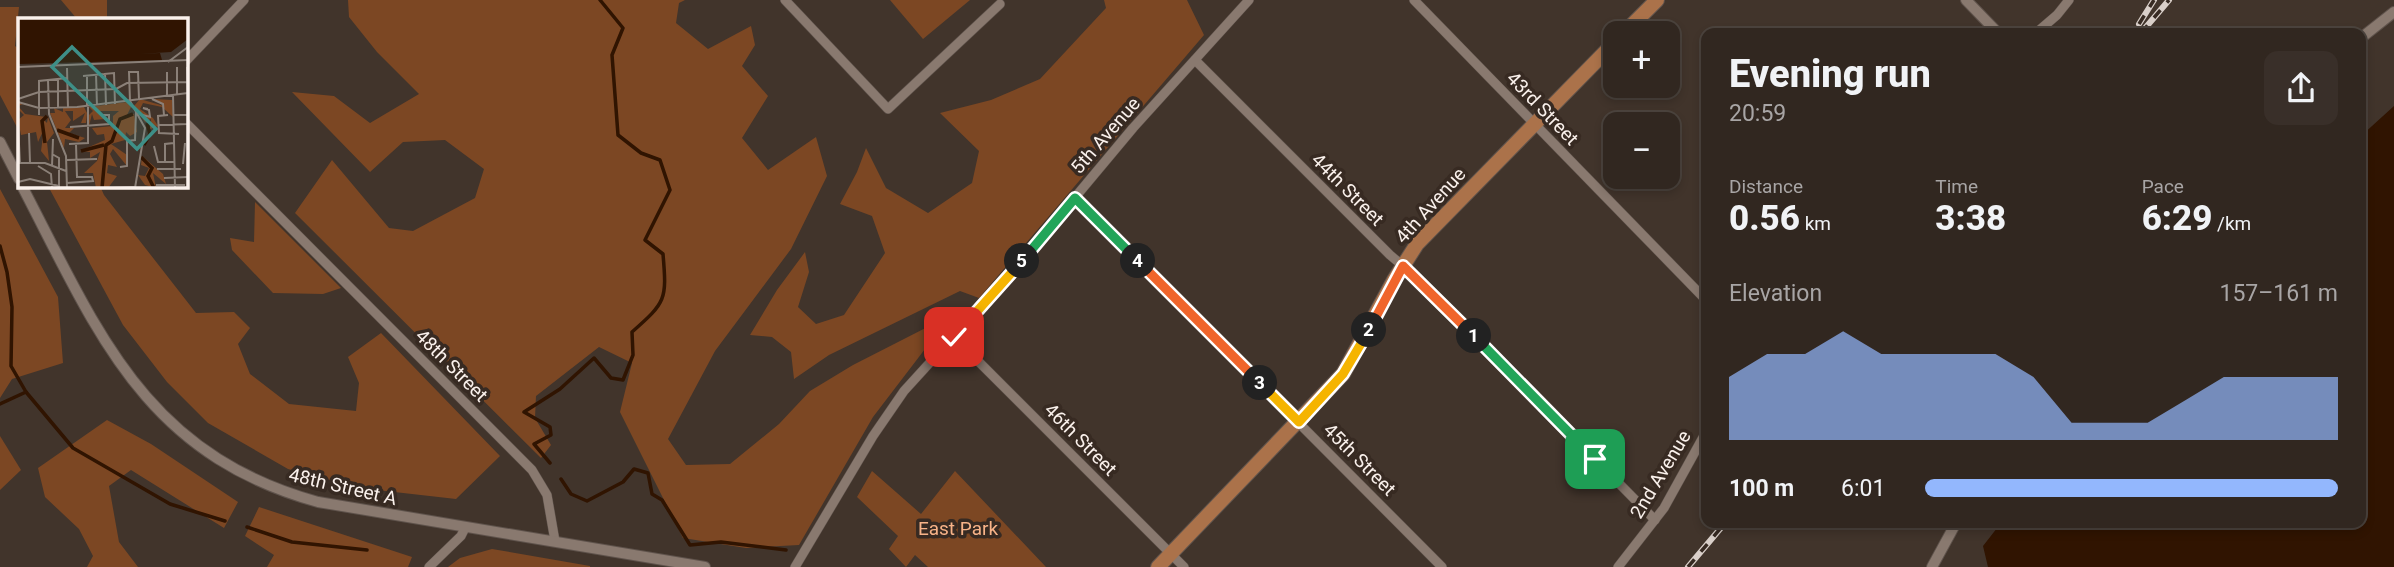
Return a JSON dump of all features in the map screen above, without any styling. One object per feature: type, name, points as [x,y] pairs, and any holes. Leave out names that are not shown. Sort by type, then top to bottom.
[{"type":"main road","points":[[1636,21],[1657,0]]},
{"type":"main road","name":"4th Avenue","points":[[1157,567],[1343,374],[1403,266],[1424,237],[1603,54]]},
{"type":"street","points":[[187,60],[244,0]]},
{"type":"street","points":[[785,0],[888,109],[1000,4]]},
{"type":"street","name":"5th Avenue","points":[[795,567],[904,391],[1016,268],[1133,128],[1249,0]]},
{"type":"street","name":"43rd Street","points":[[1414,0],[1701,295]]},
{"type":"street","points":[[1966,0],[1993,28]]},
{"type":"street","points":[[2042,28],[2069,0]]},
{"type":"street","points":[[2366,34],[2394,12]]},
{"type":"street","name":"44th Street","points":[[1195,60],[1655,520]]},
{"type":"street","name":"48th Street","points":[[187,124],[532,470],[547,495],[555,541]]},
{"type":"street","points":[[0,142],[18,177]]},
{"type":"street","name":"48th Street A","points":[[23,187],[105,342],[153,406],[194,442],[241,472],[284,492],[318,502],[555,541]]},
{"type":"street","name":"45th Street","points":[[1075,198],[1442,567]]},
{"type":"street","name":"46th Street","points":[[954,337],[1184,567]]},
{"type":"street","name":"2nd Avenue","points":[[1618,567],[1677,488],[1701,440]]},
{"type":"street","points":[[429,567],[461,536],[465,528]]},
{"type":"street","points":[[1932,567],[1953,528]]},
{"type":"street","points":[[555,541],[705,567]]},
{"type":"green space","points":[[61,0],[107,0],[107,18],[76,18]]},
{"type":"green space","points":[[348,0],[685,0],[679,3],[676,23],[708,49],[751,26],[755,45],[742,66],[768,96],[742,138],[768,170],[816,137],[827,176],[791,249],[715,351],[668,439],[686,465],[730,464],[779,424],[810,391],[853,365],[951,315],[873,417],[799,545],[746,548],[683,538],[620,412],[632,363],[599,347],[536,396],[535,418],[551,445],[541,458],[295,213],[332,160],[389,228],[413,231],[475,198],[484,169],[445,140],[403,142],[370,172],[292,92],[334,96],[370,123],[419,94],[377,52],[349,17]]},
{"type":"green space","points":[[890,0],[970,0],[923,39]]},
{"type":"green space","points":[[1104,0],[1187,0],[1204,35],[979,298],[960,291],[829,355],[794,379],[791,352],[772,337],[750,335],[777,290],[805,252],[809,272],[798,307],[816,324],[844,315],[885,253],[872,216],[840,204],[866,148],[886,188],[928,213],[972,183],[979,151],[940,113],[991,100],[1040,79],[1106,8]]},
{"type":"green space","points":[[0,7],[19,7],[15,46],[18,48],[18,129],[0,95]]},
{"type":"green space","points":[[49,187],[100,187],[196,313],[234,312],[250,328],[238,344],[250,374],[289,404],[356,411],[359,383],[348,357],[381,333],[500,456],[456,499],[359,488],[288,469],[208,423],[167,382],[123,325]]},
{"type":"green space","points":[[0,189],[58,297],[63,363],[12,379],[0,398]]},
{"type":"green space","points":[[255,202],[341,288],[323,294],[273,293],[232,250],[230,238],[254,242]]},
{"type":"green space","points":[[107,420],[151,444],[238,502],[224,528],[131,470],[109,486],[119,542],[138,567],[87,567],[93,556],[79,529],[45,497],[38,468]]},
{"type":"green space","points":[[0,436],[21,470],[0,490]]},
{"type":"green space","name":"East Park","points":[[872,471],[921,514],[955,471],[1046,567],[928,567],[915,555],[906,567],[889,549],[898,536],[857,497]]},
{"type":"green space","points":[[259,507],[412,557],[408,567],[267,567],[274,555],[245,536]]},
{"type":"green space","points":[[492,549],[590,567],[448,567],[460,558]]},
{"type":"shaded area","points":[[2394,106],[2394,567],[1988,567],[1983,546],[1997,528],[2366,528],[2366,131]]},
{"type":"waterway","points":[[550,463],[534,444],[551,435],[550,427],[524,412],[560,389],[594,358],[611,378],[623,380],[633,355],[632,332],[652,314],[664,291],[663,254],[645,240],[670,190],[660,160],[641,153],[618,135],[612,55],[623,28],[600,0]]},
{"type":"waterway","points":[[0,246],[12,307],[11,366],[26,392],[73,448],[170,504],[225,521]]},
{"type":"waterway","points":[[0,404],[26,392]]},
{"type":"waterway","points":[[561,479],[571,494],[587,501],[623,482],[634,469],[648,473],[652,494],[662,500],[690,545],[721,542],[786,550]]},
{"type":"waterway","points":[[247,527],[292,542],[367,550]]},
{"type":"railway","points":[[2139,24],[2154,0]]},
{"type":"railway","points":[[2145,28],[2169,0]]},
{"type":"railway","points":[[1688,567],[1721,528]]},
{"type":"route","points":[[954,337],[1075,198],[1299,422],[1343,374],[1403,266],[1595,459]]}]
